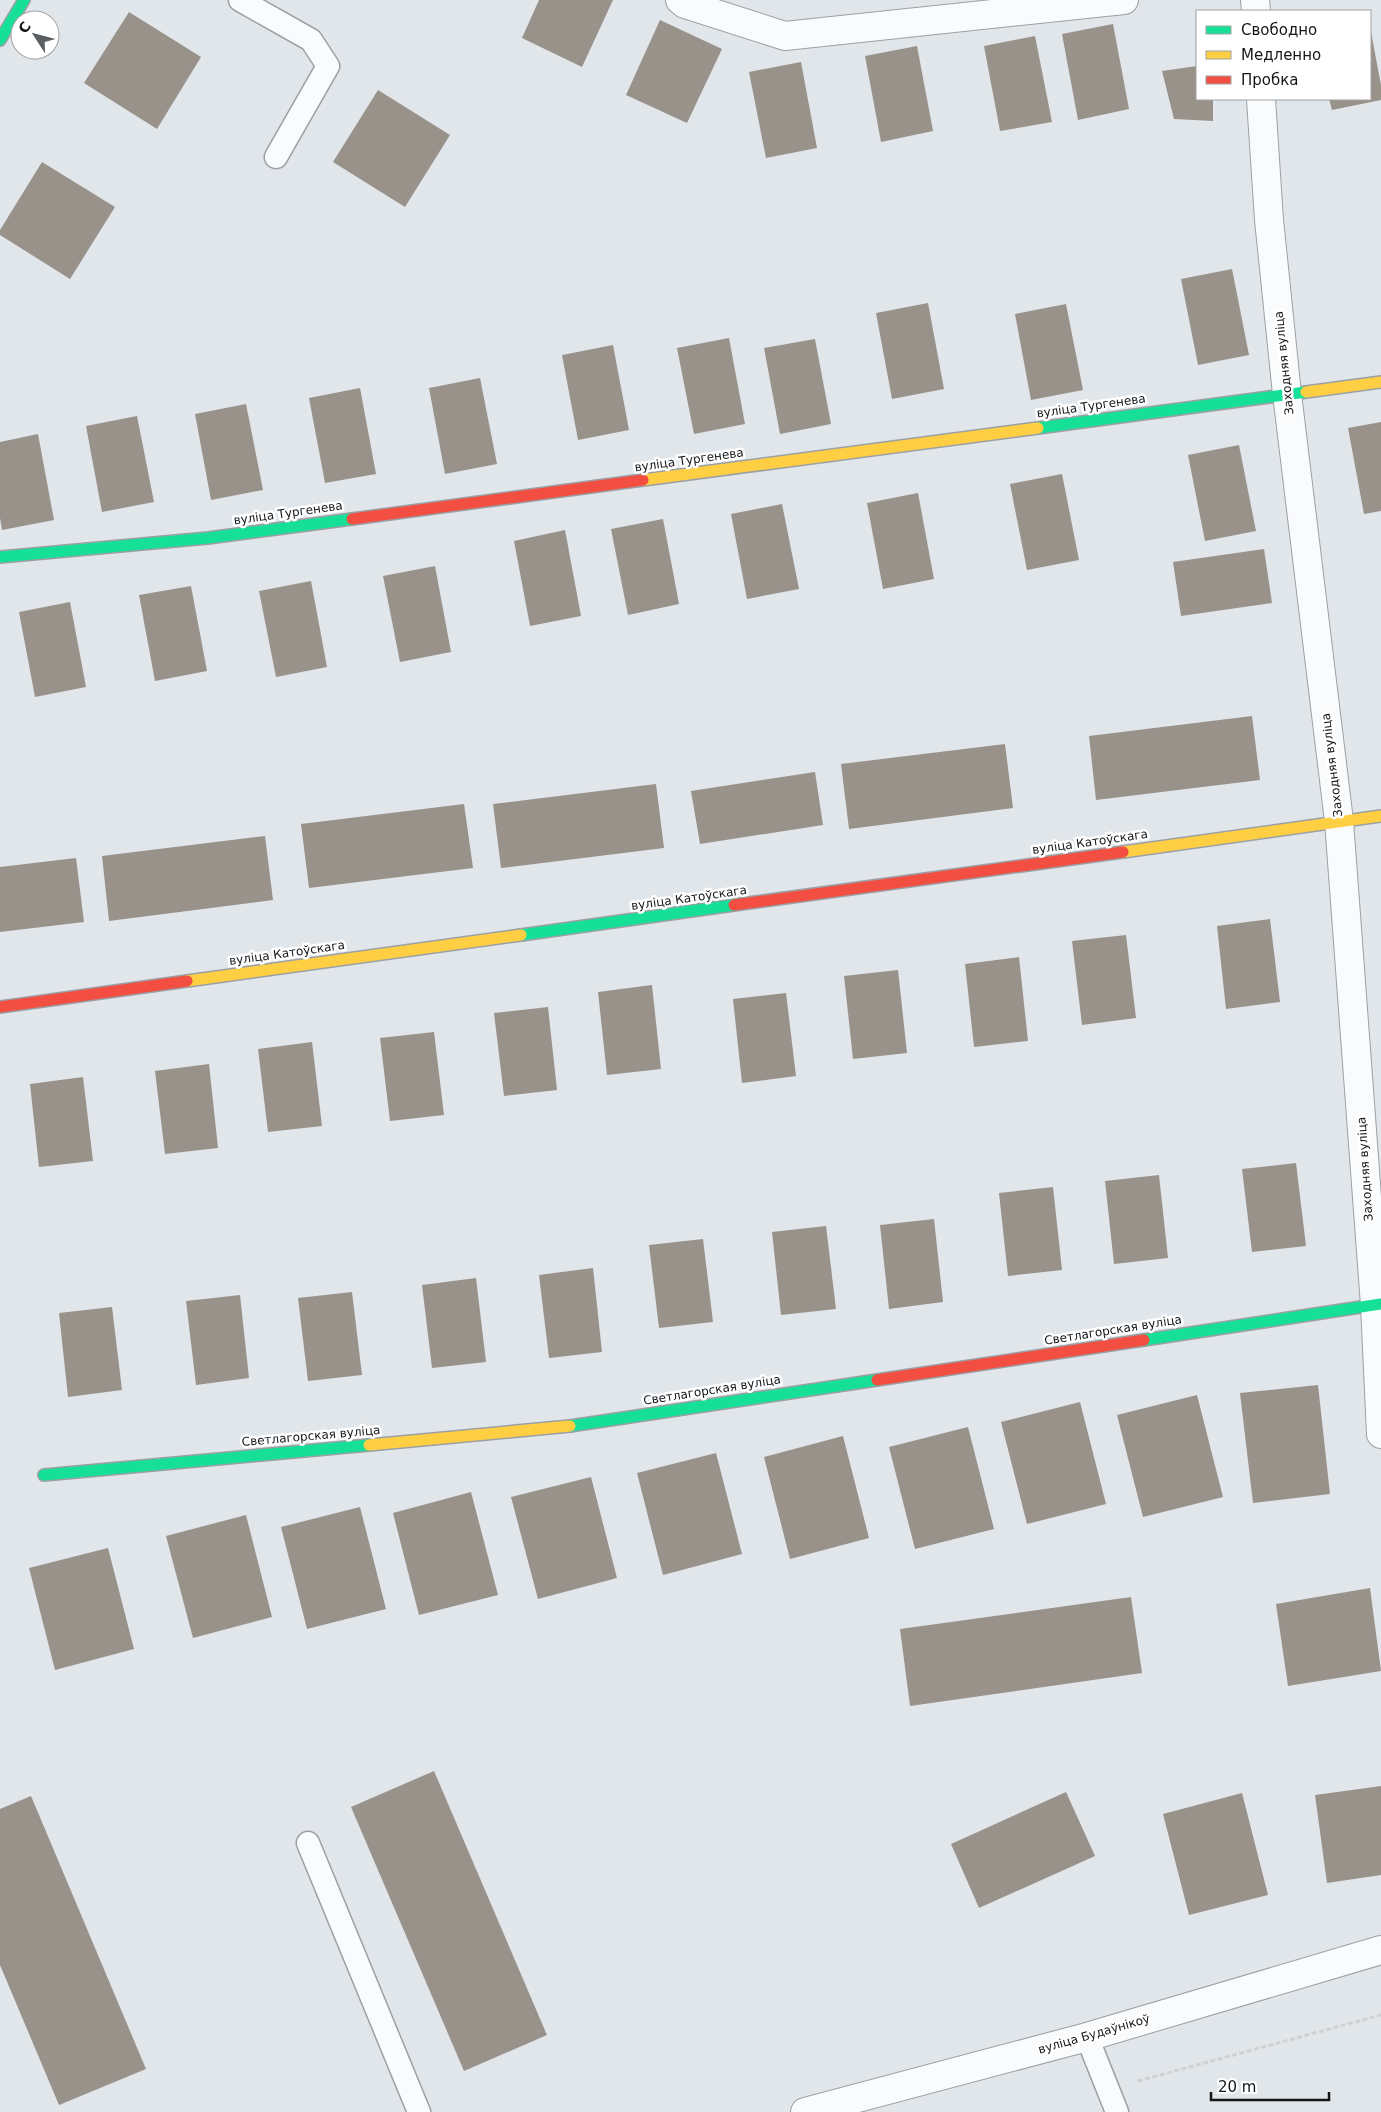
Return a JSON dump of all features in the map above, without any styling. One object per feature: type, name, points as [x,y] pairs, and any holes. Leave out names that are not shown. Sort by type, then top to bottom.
[{"type":"street","points":[[0,40],[24,0]]},
{"type":"street","points":[[680,0],[685,4],[785,36],[1124,0]]},
{"type":"street","name":"Заходняя вуліца","points":[[1261,100],[1269,220],[1287,394],[1338,821],[1378,1304],[1381,1434]]},
{"type":"street","name":"вуліца Тургенева","points":[[0,557],[208,538],[1381,382]]},
{"type":"street","name":"вуліца Катоўскага","points":[[0,1007],[1381,816]]},
{"type":"street","name":"Светлагорская вуліца","points":[[44,1474],[562,1427],[1378,1304]]},
{"type":"street","name":"вуліца Будаўнікоў","points":[[805,2112],[1088,2037],[1381,1950]]},
{"type":"lane","points":[[240,0],[312,40],[328,66],[276,157]]},
{"type":"lane","points":[[308,1843],[419,2112]]},
{"type":"lane","points":[[1088,2037],[1117,2112]]},
{"type":"path","points":[[1108,2089],[1381,2015]]},
{"type":"building","points":[[539,0],[613,0],[582,67],[522,38]]},
{"type":"building","points":[[129,12],[201,57],[157,129],[84,83]]},
{"type":"building","points":[[660,20],[722,49],[687,123],[626,95]]},
{"type":"building","points":[[1113,24],[1129,109],[1078,120],[1062,34]]},
{"type":"building","points":[[1371,32],[1381,85],[1381,100],[1332,110],[1329,100],[1371,100]]},
{"type":"building","points":[[1035,36],[1052,122],[1000,131],[984,46]]},
{"type":"building","points":[[917,46],[933,131],[881,142],[865,56]]},
{"type":"building","points":[[801,62],[817,148],[766,158],[749,72]]},
{"type":"building","points":[[1196,66],[1196,100],[1213,100],[1213,121],[1174,119],[1162,71]]},
{"type":"building","points":[[378,90],[450,135],[405,207],[333,162]]},
{"type":"building","points":[[42,162],[115,207],[70,279],[0,235],[0,230]]},
{"type":"building","points":[[1232,269],[1249,355],[1198,365],[1181,279]]},
{"type":"building","points":[[928,303],[944,389],[892,399],[876,313]]},
{"type":"building","points":[[1066,304],[1083,390],[1031,400],[1015,314]]},
{"type":"building","points":[[729,338],[745,424],[694,434],[677,348]]},
{"type":"building","points":[[815,339],[831,424],[780,434],[764,348]]},
{"type":"building","points":[[613,345],[629,430],[578,440],[562,355]]},
{"type":"building","points":[[480,378],[497,464],[445,474],[429,388]]},
{"type":"building","points":[[360,388],[376,474],[325,483],[309,398]]},
{"type":"building","points":[[246,404],[263,490],[211,500],[195,414]]},
{"type":"building","points":[[137,416],[154,502],[102,512],[86,426]]},
{"type":"building","points":[[1381,422],[1381,511],[1364,514],[1348,428]]},
{"type":"building","points":[[38,434],[54,520],[2,530],[0,518],[0,442]]},
{"type":"building","points":[[1239,445],[1256,531],[1205,541],[1188,455]]},
{"type":"building","points":[[1062,474],[1079,560],[1027,570],[1010,484]]},
{"type":"building","points":[[918,493],[934,579],[883,589],[867,503]]},
{"type":"building","points":[[782,504],[799,589],[747,599],[731,514]]},
{"type":"building","points":[[663,519],[679,604],[628,615],[611,529]]},
{"type":"building","points":[[565,530],[581,616],[530,626],[514,541]]},
{"type":"building","points":[[1264,549],[1272,603],[1181,616],[1173,562]]},
{"type":"building","points":[[435,566],[451,652],[400,662],[383,576]]},
{"type":"building","points":[[311,581],[327,667],[276,677],[259,591]]},
{"type":"building","points":[[191,586],[207,671],[155,681],[139,595]]},
{"type":"building","points":[[70,602],[86,687],[35,697],[19,612]]},
{"type":"building","points":[[1252,716],[1260,780],[1096,800],[1089,736]]},
{"type":"building","points":[[1005,744],[1013,808],[849,829],[841,764]]},
{"type":"building","points":[[815,772],[823,825],[700,844],[691,791]]},
{"type":"building","points":[[656,784],[664,848],[501,868],[493,804]]},
{"type":"building","points":[[464,804],[473,868],[309,888],[301,824]]},
{"type":"building","points":[[265,836],[273,900],[109,921],[102,856]]},
{"type":"building","points":[[76,858],[84,922],[0,932],[0,867]]},
{"type":"building","points":[[1270,919],[1280,1002],[1226,1009],[1217,926]]},
{"type":"building","points":[[1126,935],[1136,1018],[1082,1025],[1072,941]]},
{"type":"building","points":[[1019,957],[1028,1041],[974,1047],[965,964]]},
{"type":"building","points":[[898,970],[907,1053],[853,1059],[844,976]]},
{"type":"building","points":[[652,985],[661,1069],[607,1075],[598,992]]},
{"type":"building","points":[[786,993],[796,1076],[742,1083],[733,999]]},
{"type":"building","points":[[548,1007],[557,1090],[504,1096],[494,1013]]},
{"type":"building","points":[[434,1032],[444,1115],[390,1121],[380,1038]]},
{"type":"building","points":[[312,1042],[322,1126],[268,1132],[258,1049]]},
{"type":"building","points":[[209,1064],[218,1148],[165,1154],[155,1071]]},
{"type":"building","points":[[83,1077],[93,1161],[39,1167],[30,1084]]},
{"type":"building","points":[[1296,1163],[1306,1246],[1252,1252],[1242,1169]]},
{"type":"building","points":[[1159,1175],[1168,1258],[1114,1264],[1105,1181]]},
{"type":"building","points":[[1053,1187],[1062,1270],[1008,1276],[999,1193]]},
{"type":"building","points":[[934,1219],[943,1302],[889,1309],[880,1225]]},
{"type":"building","points":[[826,1226],[836,1309],[781,1315],[772,1232]]},
{"type":"building","points":[[703,1239],[713,1322],[659,1328],[649,1245]]},
{"type":"building","points":[[593,1268],[602,1352],[549,1358],[539,1275]]},
{"type":"building","points":[[476,1278],[486,1362],[432,1368],[422,1285]]},
{"type":"building","points":[[352,1292],[362,1375],[308,1381],[298,1298]]},
{"type":"building","points":[[240,1295],[249,1378],[196,1385],[186,1301]]},
{"type":"building","points":[[112,1307],[122,1390],[68,1397],[59,1313]]},
{"type":"building","points":[[1318,1385],[1330,1494],[1253,1503],[1240,1393]]},
{"type":"building","points":[[1197,1395],[1223,1497],[1143,1517],[1117,1415]]},
{"type":"building","points":[[1080,1402],[1106,1504],[1027,1524],[1001,1422]]},
{"type":"building","points":[[968,1427],[994,1529],[915,1549],[889,1447]]},
{"type":"building","points":[[843,1436],[869,1538],[790,1559],[764,1457]]},
{"type":"building","points":[[716,1453],[742,1554],[663,1575],[637,1473]]},
{"type":"building","points":[[591,1477],[617,1578],[538,1599],[511,1497]]},
{"type":"building","points":[[471,1492],[498,1595],[419,1615],[393,1513]]},
{"type":"building","points":[[360,1507],[386,1609],[307,1629],[281,1527]]},
{"type":"building","points":[[246,1515],[272,1617],[193,1638],[166,1536]]},
{"type":"building","points":[[108,1548],[134,1649],[55,1670],[29,1568]]},
{"type":"building","points":[[1370,1588],[1381,1671],[1288,1686],[1276,1604]]},
{"type":"building","points":[[1131,1597],[1142,1673],[910,1706],[900,1629]]},
{"type":"building","points":[[434,1771],[547,2035],[464,2071],[351,1807]]},
{"type":"building","points":[[1381,1786],[1381,1875],[1327,1883],[1315,1795]]},
{"type":"building","points":[[1066,1792],[1095,1856],[979,1908],[951,1844]]},
{"type":"building","points":[[1242,1793],[1268,1895],[1189,1915],[1163,1814]]},
{"type":"building","points":[[31,1796],[146,2069],[59,2105],[0,1965],[0,1809]]},
{"type":"traffic: fast","points":[[0,40],[24,0]]},
{"type":"traffic: fast","points":[[1038,428],[1306,392]]},
{"type":"traffic: fast","points":[[0,557],[208,538],[352,519]]},
{"type":"traffic: fast","points":[[521,935],[734,905]]},
{"type":"traffic: fast","points":[[1144,1340],[1381,1304]]},
{"type":"traffic: fast","points":[[570,1426],[877,1380]]},
{"type":"traffic: fast","points":[[44,1475],[369,1445]]},
{"type":"traffic: slow","points":[[1306,392],[1381,382]]},
{"type":"traffic: slow","points":[[643,480],[1038,428]]},
{"type":"traffic: slow","points":[[1123,852],[1381,816]]},
{"type":"traffic: slow","points":[[187,981],[521,935]]},
{"type":"traffic: slow","points":[[369,1445],[570,1426]]},
{"type":"traffic: jam","points":[[352,519],[643,480]]},
{"type":"traffic: jam","points":[[734,905],[1123,852]]},
{"type":"traffic: jam","points":[[0,1007],[187,981]]},
{"type":"traffic: jam","points":[[877,1380],[1144,1340]]}]
